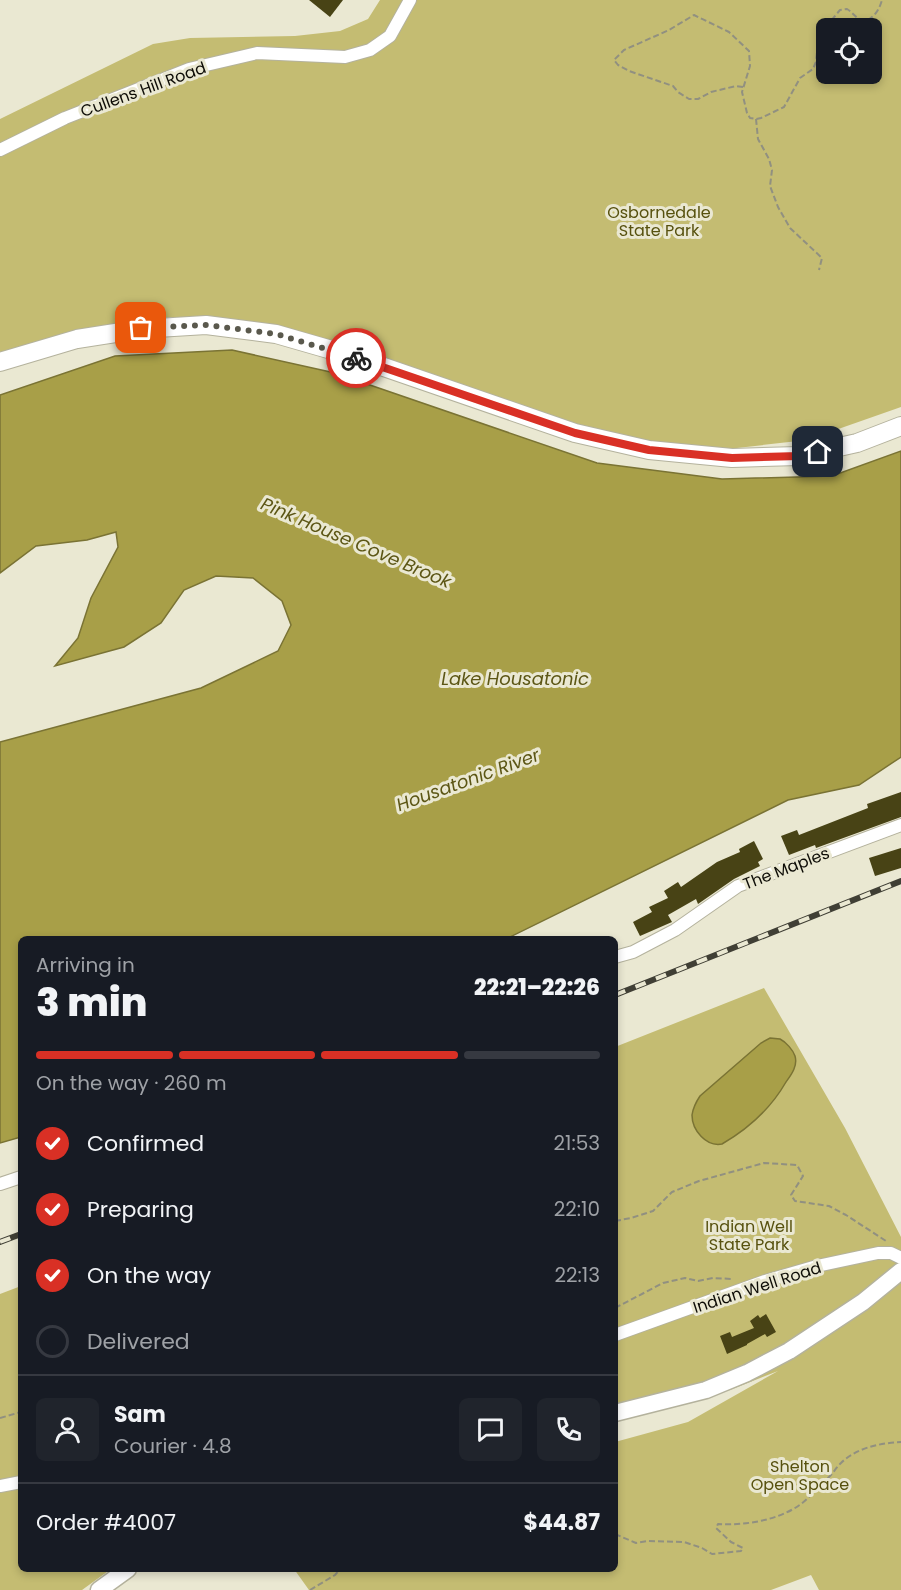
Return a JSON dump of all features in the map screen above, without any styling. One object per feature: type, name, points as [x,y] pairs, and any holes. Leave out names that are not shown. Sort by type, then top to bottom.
[{"type":"main road","points":[[0,362],[76,339],[141,328],[206,325],[276,334],[349,355],[575,433],[649,450],[732,458],[799,456],[857,443],[901,426]]},
{"type":"main road","points":[[618,1412],[706,1390],[747,1372],[798,1345],[863,1302],[901,1271]]},
{"type":"main road","points":[[99,1590],[124,1572]]},
{"type":"street","name":"Cullens Hill Road","points":[[0,150],[65,118],[189,69],[257,53],[345,57],[370,50],[390,36],[410,0]]},
{"type":"street","name":"The Maples","points":[[618,956],[633,952],[675,930],[738,886],[901,825]]},
{"type":"street","points":[[0,1184],[18,1178]]},
{"type":"street","name":"Indian Well Road","points":[[618,1334],[765,1281],[817,1266],[878,1253],[901,1258]]},
{"type":"street","points":[[0,1486],[18,1483]]},
{"type":"path","points":[[743,87],[736,86],[711,92],[698,99],[690,99],[673,86],[628,71],[614,60],[624,50],[669,30],[694,15],[729,32],[749,51],[750,66],[742,92],[747,113],[750,118],[756,119],[784,107],[800,78],[813,69],[822,26],[829,23],[840,10],[847,9],[853,16],[865,21],[872,18],[882,0]]},
{"type":"path","points":[[756,119],[758,139],[772,170],[770,186],[774,198],[790,228],[822,258],[819,270]]},
{"type":"path","points":[[618,1220],[653,1211],[672,1192],[699,1181],[764,1164],[797,1165],[803,1176],[791,1195],[795,1201],[829,1206],[846,1215],[892,1246],[901,1258]]},
{"type":"path","points":[[618,1306],[663,1283],[685,1278],[698,1281],[726,1278],[738,1280]]},
{"type":"path","points":[[0,1418],[18,1413]]},
{"type":"path","points":[[618,1535],[636,1543],[684,1542],[712,1554],[741,1551],[743,1548],[731,1542],[716,1528],[718,1524],[758,1522],[787,1512],[809,1497],[842,1462],[854,1453],[864,1448],[901,1442]]},
{"type":"path","points":[[310,1590],[338,1572]]},
{"type":"green space","name":"Osbornedale State Park","points":[[380,0],[901,0],[901,407],[807,440],[710,451],[637,443],[220,321],[170,317],[96,330],[0,352],[0,119],[153,44],[190,38],[295,36],[340,31],[368,19]]},
{"type":"green space","points":[[764,988],[845,1128],[901,1237],[901,1590],[819,1590],[811,1575],[771,1590],[309,1590],[296,1572],[618,1572],[618,1441],[688,1422],[778,1371],[730,1390],[618,1414],[618,1046]]},
{"type":"green space","points":[[18,1287],[18,1572],[107,1572],[82,1590],[0,1590],[0,1294]]},
{"type":"water","name":"Lake Housatonic","points":[[232,350],[335,373],[597,463],[722,479],[832,476],[901,451],[901,757],[859,785],[788,800],[512,936],[18,936],[18,1138],[0,1143],[0,742],[201,688],[278,651],[291,625],[282,601],[253,578],[216,576],[184,590],[161,623],[124,647],[55,666],[78,638],[91,598],[118,547],[116,532],[87,540],[36,546],[0,573],[0,395],[115,356]]},
{"type":"water","points":[[770,1038],[782,1040],[789,1046],[796,1060],[794,1070],[780,1092],[766,1109],[741,1132],[722,1144],[705,1140],[697,1132],[692,1115],[700,1096],[761,1043]]},
{"type":"building","points":[[309,0],[343,0],[330,17]]},
{"type":"building","points":[[901,792],[901,817],[816,848],[815,845],[789,855],[781,836],[797,830],[799,835],[868,808],[867,804]]},
{"type":"building","points":[[754,841],[763,859],[758,862],[760,866],[734,879],[698,904],[696,899],[668,915],[672,922],[640,936],[633,922],[652,912],[649,907],[668,898],[664,891],[678,882],[681,887],[717,862],[740,852],[739,849]]},
{"type":"building","points":[[901,848],[901,868],[875,876],[869,858]]},
{"type":"building","points":[[766,1314],[776,1332],[767,1337],[765,1334],[727,1354],[720,1336],[730,1332],[732,1337],[754,1328],[750,1321],[758,1315],[760,1318]]},
{"type":"railway","points":[[618,994],[901,881]]},
{"type":"railway","points":[[0,1242],[18,1235]]},
{"type":"way so far","points":[[141,328],[206,325],[276,334],[356,358]]},
{"type":"route","points":[[356,358],[575,433],[649,450],[732,458],[799,456],[818,452]]},
{"type":"water label","name":"Pink House Cove Brook","points":[[356,543]]},
{"type":"water label","name":"Housatonic River","points":[[468,780]]},
{"type":"park label","name":"Indian Well State Park","points":[[749,1235]]},
{"type":"park label","name":"Shelton Open Space","points":[[800,1475]]}]
